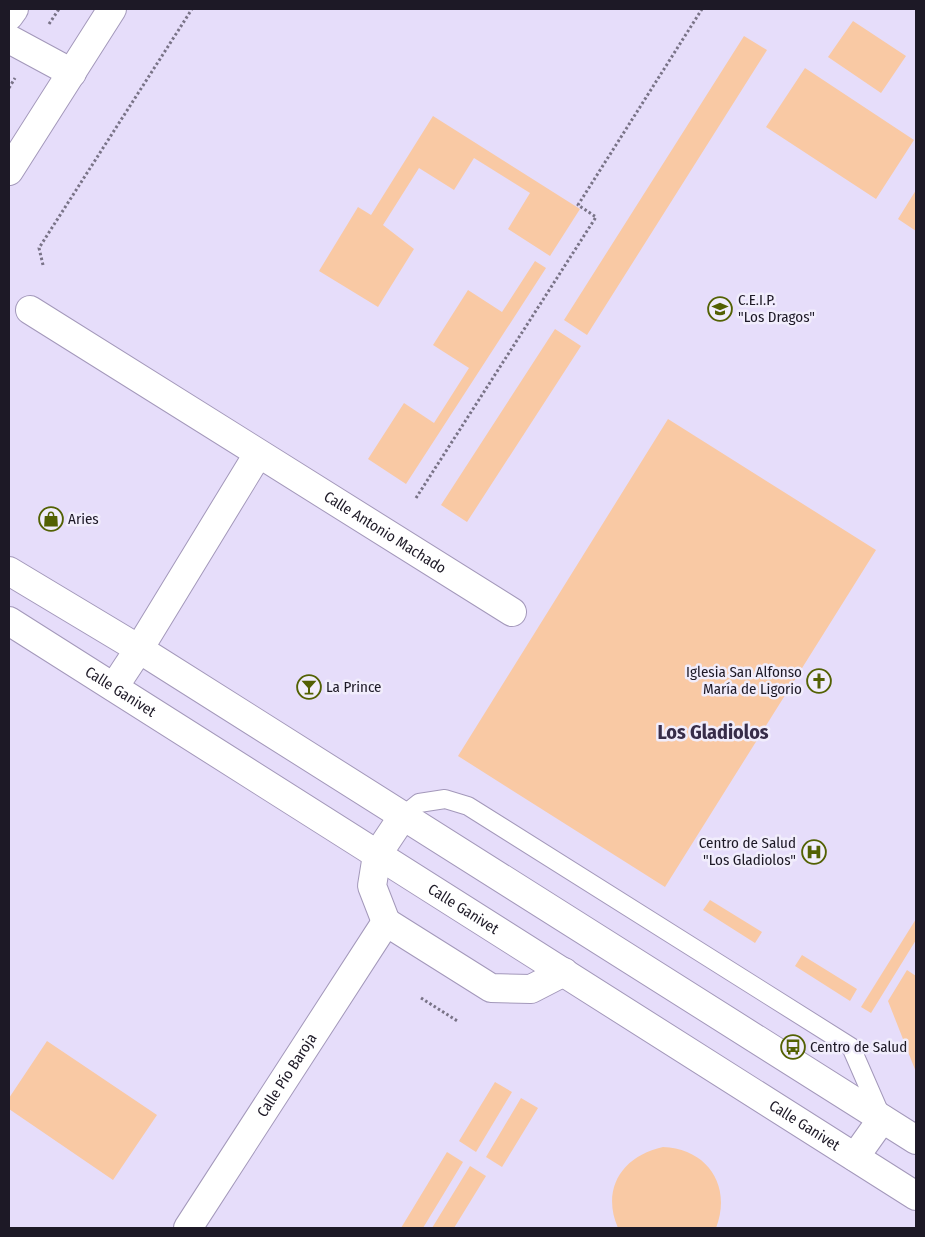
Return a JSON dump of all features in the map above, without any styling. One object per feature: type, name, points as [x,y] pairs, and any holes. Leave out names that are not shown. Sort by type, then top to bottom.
[{"type":"street","points":[[9,16],[14,9]]},
{"type":"street","points":[[9,171],[112,9]]},
{"type":"street","points":[[9,39],[72,73]]},
{"type":"street","name":"Calle Antonio Machado","points":[[30,310],[512,612]]},
{"type":"street","points":[[114,687],[258,454]]},
{"type":"street","points":[[9,570],[139,649],[916,1140]]},
{"type":"street","name":"Calle Ganivet","points":[[9,621],[916,1196]]},
{"type":"street","points":[[402,816],[377,855],[372,886],[386,922],[491,988],[531,989],[564,972]]},
{"type":"street","name":"Calle Pío Baroja","points":[[188,1228],[386,922]]},
{"type":"street","points":[[855,1157],[882,1118]]},
{"type":"lane","points":[[402,816],[419,803],[445,800],[468,806],[673,934],[851,1046],[882,1118]]},
{"type":"path","points":[[43,265],[39,248],[192,9]]},
{"type":"path","points":[[416,498],[596,217],[578,205],[702,9]]},
{"type":"path","points":[[421,998],[458,1022]]},
{"type":"shaded area","points":[[853,21],[906,56],[881,93],[828,57]]},
{"type":"shaded area","points":[[744,36],[767,50],[587,335],[564,320]]},
{"type":"shaded area","points":[[805,68],[914,140],[876,199],[766,127]]},
{"type":"shaded area","points":[[433,116],[580,209],[550,256],[508,229],[530,193],[474,158],[454,190],[419,168],[383,225],[414,249],[378,307],[319,271],[358,207],[371,215]]},
{"type":"shaded area","points":[[916,190],[916,231],[898,219]]},
{"type":"shaded area","points":[[535,261],[546,268],[406,484],[368,459],[404,403],[434,423],[469,368],[433,345],[468,290],[502,312]]},
{"type":"shaded area","points":[[555,329],[581,346],[467,522],[441,505]]},
{"type":"shaded area","points":[[668,419],[876,550],[665,887],[458,756]]},
{"type":"shaded area","points":[[710,900],[762,932],[755,943],[703,910]]},
{"type":"shaded area","points":[[916,919],[916,940],[871,1013],[861,1007]]},
{"type":"shaded area","points":[[802,955],[857,989],[850,1001],[795,966]]},
{"type":"shaded area","points":[[907,970],[916,976],[916,1072],[888,1001]]},
{"type":"shaded area","points":[[47,1041],[157,1115],[113,1180],[9,1109],[9,1098]]},
{"type":"shaded area","points":[[495,1082],[512,1092],[476,1152],[459,1141]]},
{"type":"shaded area","points":[[521,1098],[538,1108],[502,1167],[486,1157]]},
{"type":"shaded area","points":[[663,1147],[679,1149],[693,1155],[704,1162],[712,1172],[718,1184],[721,1198],[716,1228],[618,1228],[613,1214],[612,1200],[619,1176],[626,1166],[636,1158],[649,1151]]},
{"type":"shaded area","points":[[447,1152],[463,1162],[423,1228],[401,1228]]},
{"type":"shaded area","points":[[470,1166],[486,1176],[454,1228],[432,1228]]},
{"type":"place","name":"C.E.I.P. \"Los Dragos\"","points":[[720,309]]},
{"type":"place","name":"Aries","points":[[51,519]]},
{"type":"place","name":"Iglesia San Alfonso María de Ligorio","points":[[819,681]]},
{"type":"place","name":"La Prince","points":[[309,687]]},
{"type":"place","name":"Centro de Salud \"Los Gladiolos\"","points":[[814,852]]},
{"type":"place","name":"Centro de Salud","points":[[793,1047]]},
{"type":"district","name":"Los Gladiolos","points":[[713,732]]}]
